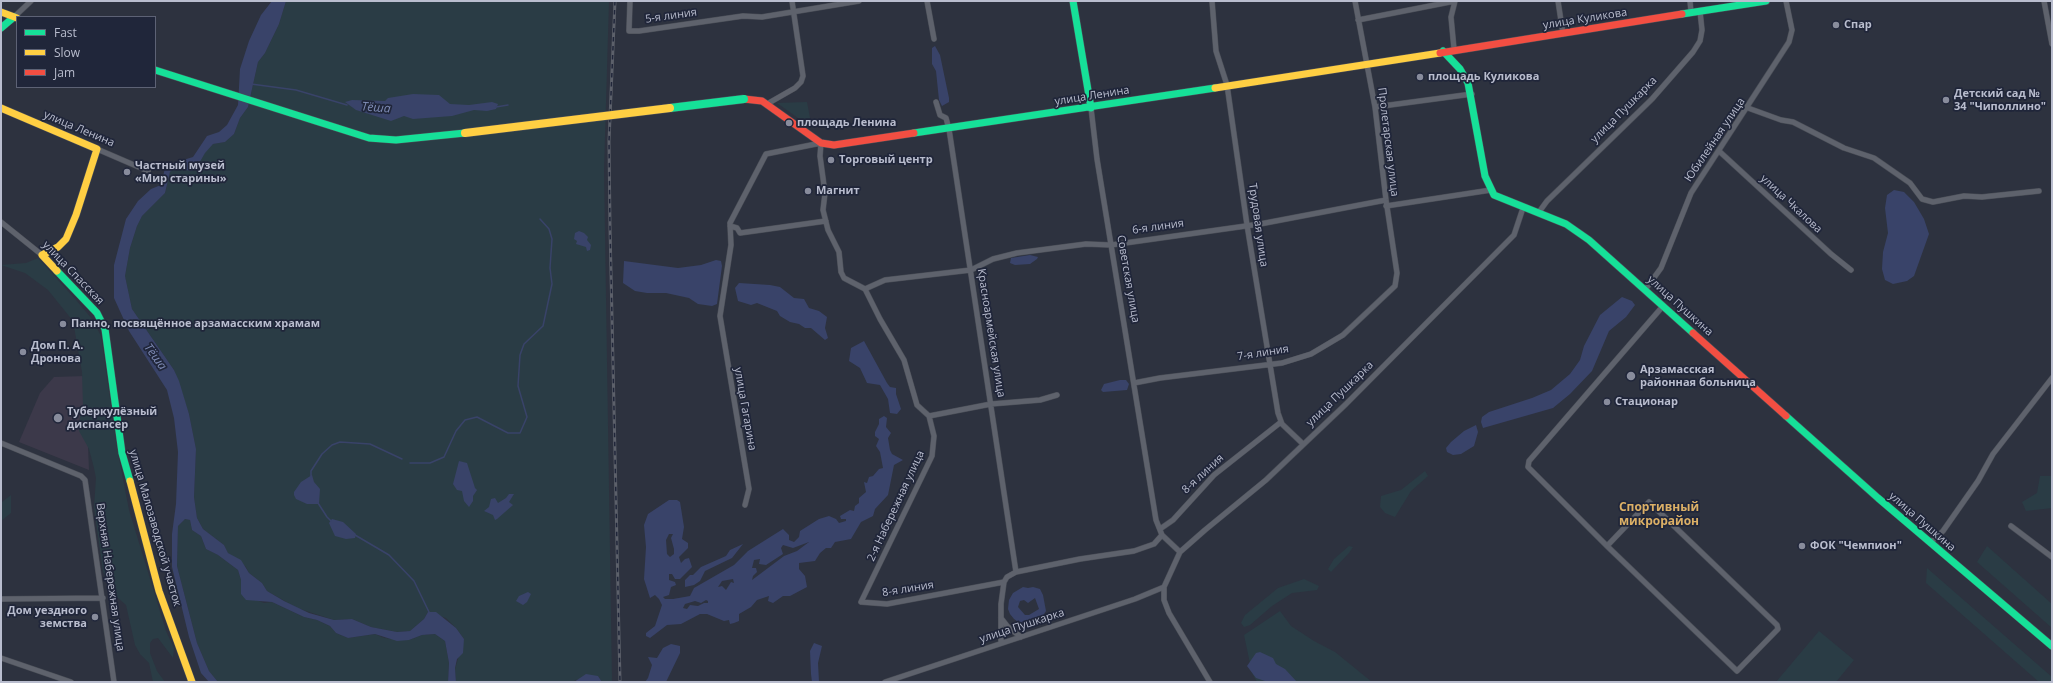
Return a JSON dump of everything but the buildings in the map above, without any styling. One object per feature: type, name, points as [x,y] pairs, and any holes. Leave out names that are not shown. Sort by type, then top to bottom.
[{"type":"main road","name":"Советская улица","points":[[1073,1],[1091,108]]},
{"type":"main road","name":"улица Куликова","points":[[1454,49],[1563,34],[1766,1]]},
{"type":"main road","points":[[1,12],[16,17]]},
{"type":"main road","points":[[1,28],[16,17]]},
{"type":"main road","points":[[1367,63],[1454,49]]},
{"type":"main road","points":[[1443,51],[1463,73],[1472,94],[1485,176],[1491,190]]},
{"type":"main road","name":"улица Ленина","points":[[821,143],[834,145],[949,129],[1091,108],[1367,63]]},
{"type":"main road","points":[[156,70],[206,87],[285,110],[369,138],[396,140],[465,133],[744,99],[762,101],[821,143]]},
{"type":"main road","name":"улица Ленина","points":[[1,108],[97,149]]},
{"type":"main road","points":[[42,256],[58,247],[66,239],[76,215],[97,149]]},
{"type":"main road","name":"улица Пушкина","points":[[1491,190],[1498,198],[1523,208],[1540,212],[1580,232],[1930,543],[2052,646]]},
{"type":"main road","name":"улица Спасская","points":[[42,256],[97,312],[105,329],[117,424]]},
{"type":"main road","name":"улица Малозаводской участок","points":[[117,424],[122,453],[159,591],[192,682]]},
{"type":"street","points":[[17,16],[31,1]]},
{"type":"street","name":"5-я линия","points":[[630,1],[629,31],[639,31],[743,16],[762,17],[794,13],[858,1]]},
{"type":"street","points":[[767,104],[795,88],[801,82],[803,76],[792,1]]},
{"type":"street","points":[[927,1],[934,39]]},
{"type":"street","name":"Трудовая улица","points":[[1212,1],[1216,51],[1227,85],[1247,225],[1281,422]]},
{"type":"street","name":"Пролетарская улица","points":[[1355,1],[1375,107],[1386,203],[1397,273],[1395,286]]},
{"type":"street","points":[[1358,20],[1455,1],[1451,17],[1454,49]]},
{"type":"street","points":[[1558,1],[1563,34]]},
{"type":"street","points":[[1690,1],[1691,12]]},
{"type":"street","name":"Юбилейная улица","points":[[1646,290],[1661,268],[1691,193],[1748,108],[1782,55],[1791,38],[1791,19],[1786,1]]},
{"type":"street","points":[[2044,1],[2052,44]]},
{"type":"street","name":"улица Пушкарка","points":[[1540,212],[1547,201],[1652,99],[1693,52],[1700,41],[1702,30],[1700,11]]},
{"type":"street","points":[[1375,107],[1472,94]]},
{"type":"street","name":"Красноармейская улица","points":[[936,102],[940,115],[946,118],[949,129],[1016,572]]},
{"type":"street","name":"Советская улица","points":[[1091,108],[1096,159],[1156,520],[1162,535],[1180,552]]},
{"type":"street","points":[[1748,108],[1781,120],[1793,122],[1838,146],[1874,158],[1910,183],[1922,199],[1933,202],[1964,196],[1982,197],[2039,191]]},
{"type":"street","points":[[826,221],[740,233],[737,228],[730,226],[730,222],[766,154],[821,143],[820,156],[825,192],[823,210],[826,221],[828,230],[838,252],[841,272],[844,278],[865,289]]},
{"type":"street","name":"улица Ленина","points":[[97,149],[148,171]]},
{"type":"street","name":"улица Чкалова","points":[[1719,151],[1831,254],[1851,270]]},
{"type":"street","name":"6-я линия","points":[[865,289],[885,280],[971,270],[993,259],[1017,253],[1086,244],[1111,245],[1311,216],[1386,203],[1491,190]]},
{"type":"street","name":"улица Пушкарка","points":[[885,682],[1135,599],[1164,587],[1180,552],[1266,480],[1346,404],[1514,235],[1523,208]]},
{"type":"street","name":"улица Спасская","points":[[1,222],[42,256]]},
{"type":"street","name":"улица Гагарина","points":[[730,226],[731,245],[720,316],[749,489],[745,506]]},
{"type":"street","name":"7-я линия","points":[[1134,383],[1160,378],[1282,363],[1311,354],[1344,335],[1395,286]]},
{"type":"street","name":"2-я Набережная улица","points":[[861,602],[932,456],[934,436],[929,416],[918,405],[904,360],[880,319],[865,289]]},
{"type":"street","points":[[1607,546],[1649,502],[1777,625],[1776,632],[1737,671],[1607,546],[1530,469],[1528,464],[1663,306]]},
{"type":"street","points":[[1930,543],[1943,531],[1978,481],[1993,454],[2052,378]]},
{"type":"street","points":[[929,416],[991,404],[1040,400],[1057,394]]},
{"type":"street","points":[[1281,422],[1303,444]]},
{"type":"street","name":"8-я линия","points":[[1160,529],[1173,520],[1214,475],[1281,422]]},
{"type":"street","name":"Верхняя Набережная улица","points":[[1,443],[81,476],[85,480],[88,492],[114,682]]},
{"type":"street","points":[[2010,526],[2052,557]]},
{"type":"street","points":[[1001,643],[1000,617],[1004,582],[1007,577],[1016,572],[1080,559],[1134,551],[1154,544],[1162,535]]},
{"type":"street","name":"8-я линия","points":[[861,602],[887,604],[1004,582]]},
{"type":"street","points":[[1164,587],[1164,600],[1169,613],[1210,682]]},
{"type":"street","points":[[1,599],[103,598]]},
{"type":"street","points":[[1000,617],[1008,628],[1021,637]]},
{"type":"street","points":[[1,658],[71,682]]},
{"type":"shaded area","points":[[286,1],[609,1],[604,170],[612,682],[602,682],[598,676],[575,680],[574,682],[456,682],[455,669],[464,639],[446,618],[428,612],[424,619],[410,631],[397,632],[371,627],[352,619],[334,620],[297,608],[267,591],[262,583],[249,573],[246,567],[228,553],[224,545],[203,529],[197,518],[194,497],[196,449],[189,414],[174,370],[132,309],[125,276],[130,248],[137,226],[142,216],[165,193],[170,172],[174,168],[192,171],[197,167],[205,152],[213,144],[225,142],[234,134],[240,118],[248,107],[258,62],[265,53],[279,24]]},
{"type":"shaded area","points":[[807,102],[812,128],[777,103]]},
{"type":"shaded area","points":[[38,258],[92,319],[101,336],[117,448],[129,510],[166,631],[174,648],[173,658],[158,638],[153,639],[150,643],[150,653],[157,671],[165,682],[153,682],[149,663],[140,654],[135,645],[126,605],[110,591],[103,571],[94,508],[96,478],[89,449],[79,431],[79,421],[83,406],[82,372],[73,321],[48,290],[25,273],[1,265],[26,263]]},
{"type":"shaded area","name":"Туберкулёзный диспансер","points":[[85,376],[89,470],[19,442],[40,393],[54,377]]},
{"type":"shaded area","points":[[1425,471],[1428,476],[1411,491],[1395,517],[1385,513],[1380,507],[1381,496],[1401,490]]},
{"type":"shaded area","points":[[2040,476],[2052,476],[2052,508],[2026,511],[2022,502],[2037,493]]},
{"type":"shaded area","points":[[11,495],[11,513],[1,521],[2,502]]},
{"type":"shaded area","points":[[185,519],[190,520],[192,530],[201,536],[206,549],[218,555],[238,570],[241,580],[241,594],[264,603],[272,602],[304,617],[317,620],[330,626],[336,633],[348,638],[375,634],[384,638],[409,640],[422,635],[435,634],[445,641],[449,663],[448,682],[218,682],[209,671],[197,643],[177,566],[178,526]]},
{"type":"shaded area","points":[[1349,546],[1353,547],[1331,572],[1328,569],[1334,559]]},
{"type":"shaded area","points":[[1987,546],[2052,604],[2052,628],[1977,562]]},
{"type":"shaded area","points":[[1927,568],[2052,677],[2052,682],[2039,682],[1926,583]]},
{"type":"shaded area","points":[[1304,579],[1319,586],[1317,590],[1292,593],[1272,606],[1250,625],[1244,627],[1241,623],[1245,615],[1278,588]]},
{"type":"shaded area","points":[[1280,611],[1291,626],[1314,641],[1335,652],[1372,682],[1257,682],[1252,673],[1244,635]]},
{"type":"shaded area","points":[[1819,631],[1854,660],[1836,682],[1776,682]]},
{"type":"water","points":[[272,1],[286,1],[279,24],[265,53],[258,62],[248,107],[240,118],[234,134],[225,142],[213,144],[205,153],[197,167],[192,171],[174,168],[170,172],[165,193],[142,216],[137,226],[130,248],[125,276],[132,309],[174,370],[179,381],[189,414],[196,449],[194,497],[197,518],[203,529],[224,545],[228,553],[241,560],[249,573],[262,583],[267,591],[309,613],[334,620],[352,619],[371,627],[397,632],[410,631],[424,619],[428,612],[436,612],[456,628],[464,639],[463,653],[457,659],[455,668],[456,682],[448,682],[449,663],[445,641],[435,634],[422,635],[409,640],[397,641],[375,634],[348,638],[336,633],[330,626],[317,620],[304,617],[272,602],[246,600],[241,594],[241,580],[238,570],[218,555],[206,549],[201,536],[192,530],[190,520],[185,519],[178,526],[177,566],[197,643],[209,671],[218,682],[209,682],[201,673],[189,637],[172,567],[172,534],[176,504],[178,452],[174,418],[167,390],[129,331],[114,298],[114,265],[126,219],[138,201],[151,189],[161,185],[165,168],[170,164],[193,157],[207,136],[219,132],[227,125],[238,105],[240,69],[249,41],[261,15]]},
{"type":"water","points":[[935,46],[940,55],[949,98],[949,102],[942,106],[939,100],[936,71],[932,64],[932,48]]},
{"type":"water","points":[[413,94],[439,95],[450,104],[469,105],[492,102],[498,104],[496,109],[487,111],[474,110],[452,116],[413,119],[404,116],[391,121],[356,110],[345,102],[352,100],[385,101],[388,98]]},
{"type":"water","points":[[1894,190],[1904,192],[1914,202],[1924,219],[1929,234],[1914,276],[1907,281],[1893,284],[1885,280],[1882,269],[1883,252],[1888,233],[1885,208],[1887,195]]},
{"type":"water","points":[[579,231],[588,237],[587,240],[591,245],[590,250],[587,251],[586,247],[576,244],[577,241],[574,239],[575,233]]},
{"type":"water","points":[[1030,255],[1038,257],[1030,264],[1015,265],[1010,263],[1011,258]]},
{"type":"water","points":[[716,260],[721,261],[722,266],[717,304],[712,306],[698,304],[689,298],[666,293],[647,293],[635,291],[623,283],[624,261],[678,268],[701,265]]},
{"type":"water","points":[[739,283],[780,287],[794,298],[804,299],[809,308],[819,311],[827,317],[825,328],[828,338],[825,340],[811,328],[805,328],[799,324],[790,322],[780,316],[777,311],[757,303],[751,305],[738,301],[735,288]]},
{"type":"water","points":[[1622,297],[1632,301],[1635,305],[1626,317],[1609,331],[1592,371],[1570,394],[1553,408],[1483,428],[1481,422],[1482,417],[1489,412],[1551,390],[1570,374],[1580,360],[1584,346],[1600,315]]},
{"type":"water","points":[[864,341],[887,383],[890,387],[896,388],[896,394],[901,409],[897,414],[890,413],[888,399],[880,385],[867,383],[860,368],[849,361],[851,348]]},
{"type":"water","points":[[1126,380],[1129,384],[1127,390],[1103,392],[1101,390],[1104,384]]},
{"type":"water","points":[[884,416],[887,418],[886,427],[891,433],[888,438],[890,450],[892,454],[903,460],[894,465],[888,495],[875,509],[873,516],[861,522],[851,539],[835,542],[831,548],[826,548],[820,553],[815,561],[799,563],[799,569],[805,576],[807,587],[790,596],[783,596],[773,603],[768,601],[769,596],[757,600],[751,607],[739,614],[739,621],[734,623],[730,624],[729,620],[724,621],[707,614],[700,614],[681,624],[667,625],[650,638],[646,636],[646,633],[655,626],[662,605],[655,595],[650,598],[644,579],[646,547],[644,525],[648,514],[669,500],[677,500],[680,502],[684,527],[682,539],[688,543],[688,548],[679,557],[681,563],[685,559],[689,558],[692,567],[680,579],[675,579],[672,574],[669,574],[669,580],[675,582],[676,585],[671,587],[669,595],[663,597],[665,599],[673,599],[690,596],[694,588],[734,565],[748,551],[783,529],[789,535],[789,540],[794,542],[799,537],[800,531],[819,519],[829,516],[836,519],[839,523],[846,521],[846,519],[841,519],[840,516],[850,510],[854,511],[855,506],[859,503],[859,498],[866,492],[864,482],[867,483],[869,477],[873,476],[879,469],[883,468],[880,452],[876,446],[879,439],[875,436],[879,419]],"holes":[[[669,534],[673,534],[671,538],[674,554],[670,557],[667,554],[666,540]],[[809,542],[797,551],[784,556],[752,580],[753,576],[757,572],[756,568],[752,568],[754,560],[760,559],[759,564],[766,565],[783,554],[781,548],[783,545],[793,548]],[[733,579],[734,583],[731,582],[726,590],[722,586],[718,587],[722,581]],[[706,600],[708,601],[708,603],[698,606],[690,605],[687,609],[683,608],[685,604],[695,601],[701,603]]]},
{"type":"water","points":[[1476,425],[1478,432],[1474,446],[1461,454],[1453,455],[1447,452],[1446,448],[1451,442],[1464,431]]},
{"type":"water","points":[[459,461],[467,463],[477,490],[469,507],[464,501],[462,491],[457,490],[453,484]]},
{"type":"water","points":[[312,475],[314,482],[320,489],[319,504],[307,504],[296,499],[294,495],[294,492],[301,482]]},
{"type":"water","points":[[509,494],[514,494],[509,502],[513,505],[497,519],[495,520],[493,515],[484,511],[489,507],[491,499],[495,498],[498,503]]},
{"type":"water","points":[[332,519],[343,522],[356,534],[355,538],[346,539],[335,536],[329,523]]},
{"type":"water","points":[[743,544],[732,558],[705,571],[700,581],[694,585],[685,587],[685,580],[690,575],[693,575],[701,567],[726,556],[730,550]]},
{"type":"water","points":[[1023,587],[1040,589],[1043,595],[1046,611],[1038,623],[1023,625],[1014,619],[1008,609],[1009,600],[1013,593]],"holes":[[[1035,598],[1039,609],[1029,615],[1025,615],[1018,607],[1020,601],[1024,600],[1028,603]]]},
{"type":"water","points":[[528,592],[531,594],[527,602],[523,605],[516,601],[519,596]]},
{"type":"water","points":[[814,643],[822,646],[818,663],[819,682],[812,682],[810,651]]},
{"type":"water","points":[[671,644],[680,646],[680,653],[666,682],[645,682],[648,678],[652,665],[648,657],[657,658],[663,648]]},
{"type":"water","points":[[1260,652],[1273,658],[1276,664],[1285,669],[1297,682],[1268,682],[1256,678],[1247,666],[1256,653]]},
{"type":"water","points":[[586,674],[598,676],[602,682],[574,682]]},
{"type":"waterway","name":"Тёша","points":[[251,84],[296,90],[347,105]]},
{"type":"waterway","name":"Тёша","points":[[496,107],[508,105]]},
{"type":"waterway","points":[[410,463],[430,463],[444,457],[456,431],[465,420],[477,417],[508,433],[520,433],[527,417],[518,386],[520,355],[524,344],[543,326],[552,284],[550,268],[552,239],[549,229],[540,219]]},
{"type":"waterway","points":[[311,477],[311,471],[322,454],[332,445],[340,442],[370,444],[402,459]]},
{"type":"waterway","points":[[318,503],[331,521]]},
{"type":"waterway","points":[[355,535],[389,555],[414,581],[429,612]]},
{"type":"railway","points":[[615,1],[609,141],[620,682]]},
{"type":"traffic: fast","points":[[1073,1],[1091,108]]},
{"type":"traffic: fast","points":[[1682,14],[1766,1]]},
{"type":"traffic: fast","points":[[1,28],[14,17]]},
{"type":"traffic: fast","points":[[1443,51],[1460,69],[1468,83],[1485,176],[1494,195],[1566,224],[1589,240],[1693,333]]},
{"type":"traffic: fast","points":[[156,70],[369,138],[396,140],[465,133]]},
{"type":"traffic: fast","points":[[914,133],[1215,88]]},
{"type":"traffic: fast","points":[[670,108],[744,99]]},
{"type":"traffic: fast","points":[[57,271],[97,313],[105,329],[122,453],[130,481]]},
{"type":"traffic: fast","points":[[1786,416],[1878,498],[2052,646]]},
{"type":"traffic: slow","points":[[1,12],[16,18]]},
{"type":"traffic: slow","points":[[1215,88],[1440,53]]},
{"type":"traffic: slow","points":[[1,108],[97,149],[76,215],[66,239],[58,247],[42,255],[57,271]]},
{"type":"traffic: slow","points":[[465,133],[670,108]]},
{"type":"traffic: slow","points":[[130,481],[159,591],[192,682]]},
{"type":"traffic: jam","points":[[1440,53],[1682,14]]},
{"type":"traffic: jam","points":[[744,99],[762,101],[821,143],[834,145],[914,133]]},
{"type":"traffic: jam","points":[[1693,333],[1786,416]]},
{"type":"place","name":"Спар","points":[[1836,25]]},
{"type":"place","name":"площадь Куликова","points":[[1420,77]]},
{"type":"place","name":"Детский сад № 34 \"Чиполлино\"","points":[[1946,100]]},
{"type":"place","name":"площадь Ленина","points":[[789,123]]},
{"type":"place","name":"Торговый центр","points":[[831,160]]},
{"type":"place","name":"Частный музей «Мир старины»","points":[[127,172]]},
{"type":"place","name":"Магнит","points":[[808,191]]},
{"type":"place","name":"Панно, посвящённое арзамасским храмам","points":[[63,324]]},
{"type":"place","name":"Дом П. А. Дронова","points":[[23,352]]},
{"type":"place","name":"Арзамасская районная больница","points":[[1631,376]]},
{"type":"place","name":"Стационар","points":[[1607,402]]},
{"type":"place","name":"Туберкулёзный диспансер","points":[[58,418]]},
{"type":"place","name":"ФОК \"Чемпион\"","points":[[1802,546]]},
{"type":"place","name":"Дом уездного земства","points":[[95,617]]},
{"type":"district","name":"Спортивный микрорайон","points":[[1659,515]]}]
